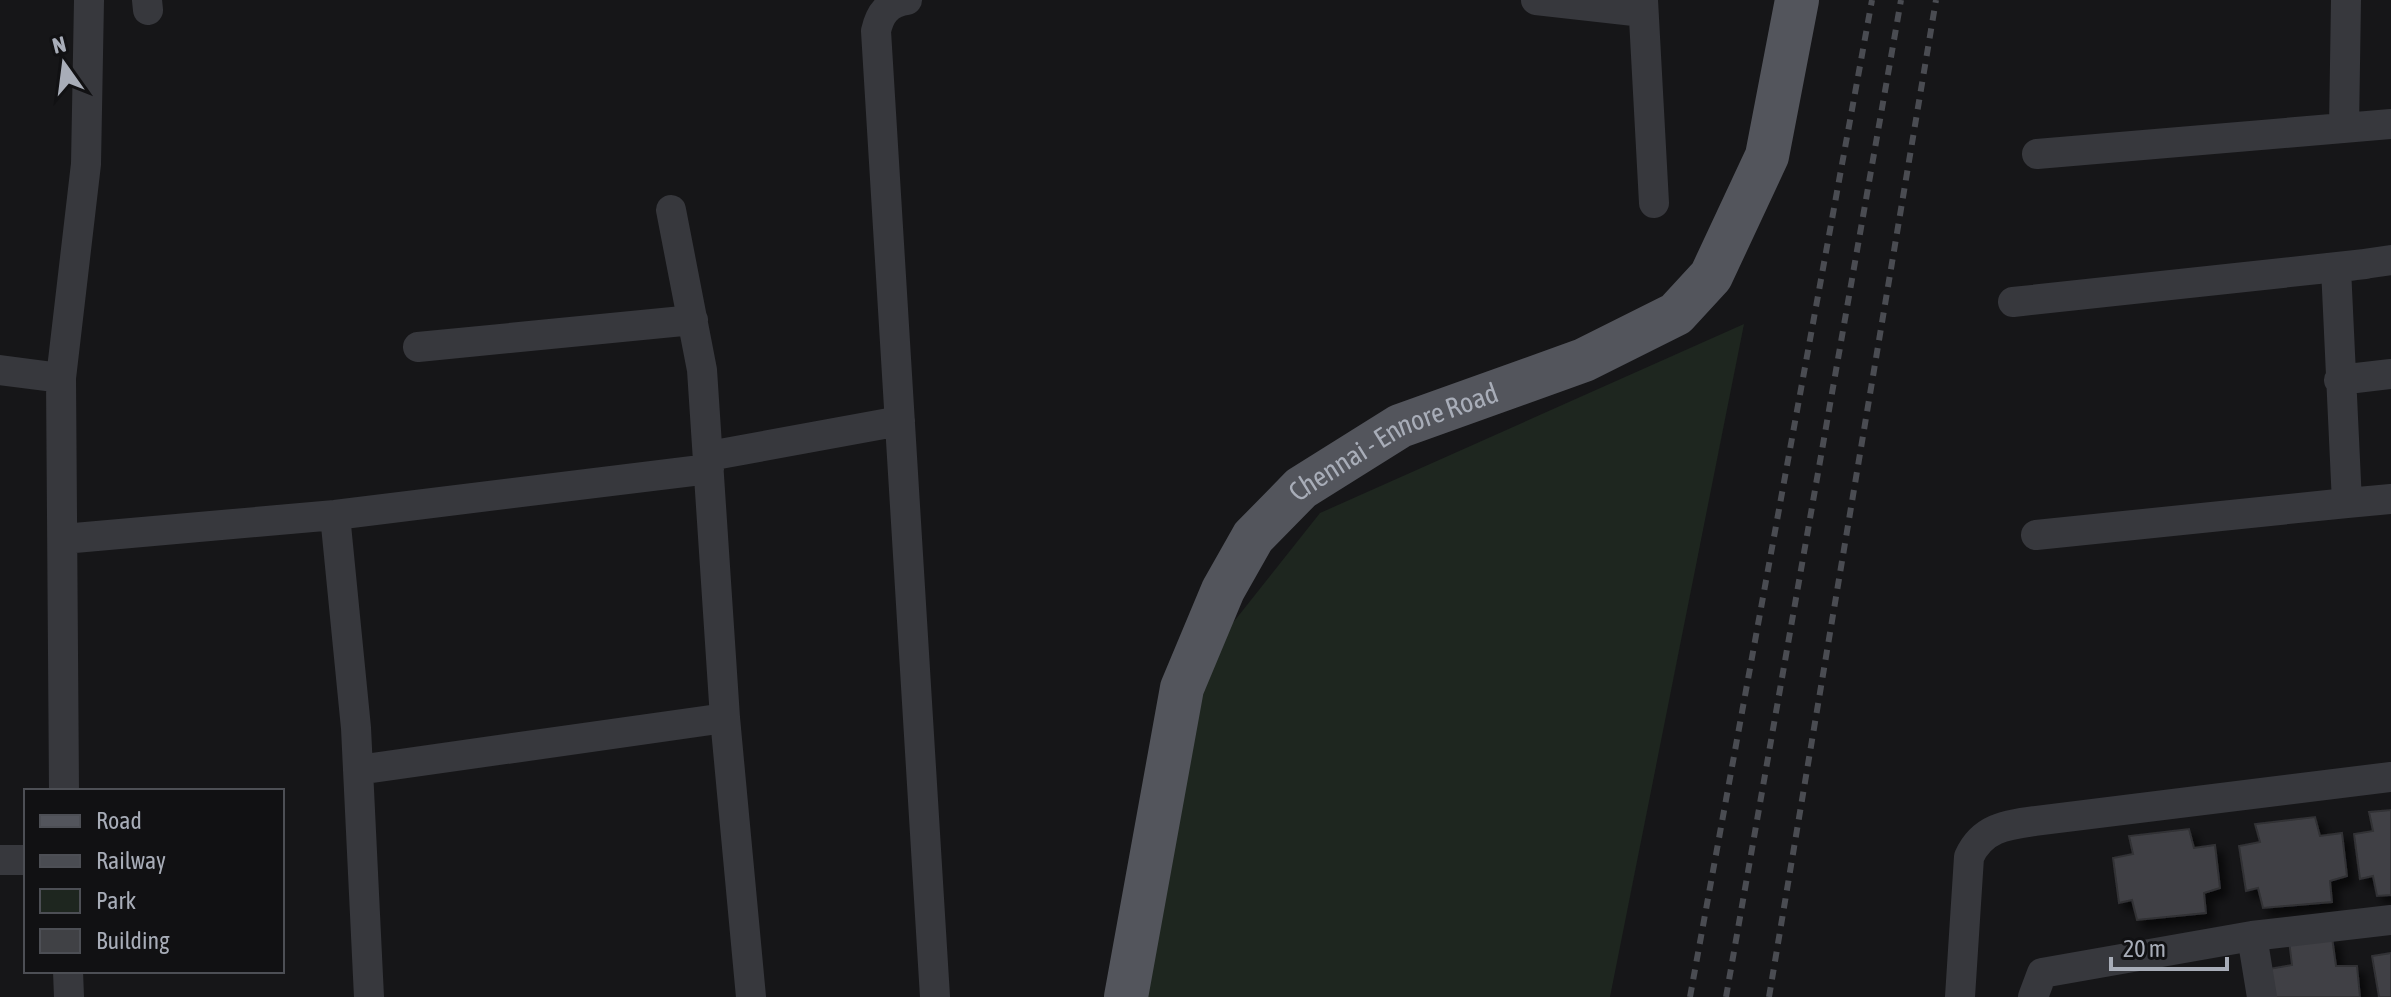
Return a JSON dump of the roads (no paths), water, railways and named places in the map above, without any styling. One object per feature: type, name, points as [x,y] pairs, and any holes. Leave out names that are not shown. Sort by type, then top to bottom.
[{"type":"main road","name":"Chennai - Ennore Road","points":[[1126,997],[1182,688],[1223,590],[1253,537],[1301,488],[1400,426],[1584,360],[1676,314],[1711,276],[1767,156],[1797,0]]},
{"type":"street","points":[[64,789],[61,378],[86,164],[89,0]]},
{"type":"street","points":[[907,0],[889,6],[879,16],[876,31],[935,997]]},
{"type":"street","points":[[1536,0],[1643,6],[1654,203]]},
{"type":"street","points":[[2344,128],[2346,0]]},
{"type":"street","points":[[2037,154],[2391,124]]},
{"type":"street","points":[[671,210],[702,370],[725,718],[751,997]]},
{"type":"street","points":[[2013,302],[2378,262]]},
{"type":"street","points":[[2347,503],[2336,268],[2378,262]]},
{"type":"street","points":[[418,347],[693,320]]},
{"type":"street","points":[[0,370],[61,378]]},
{"type":"street","points":[[2339,380],[2391,374]]},
{"type":"street","points":[[63,539],[335,515],[709,463],[900,421]]},
{"type":"street","points":[[2036,535],[2391,499]]},
{"type":"street","points":[[335,515],[358,770],[369,997]]},
{"type":"street","points":[[358,770],[725,718]]},
{"type":"street","points":[[1960,997],[1969,857],[1975,842],[1990,831],[2035,821],[2391,777]]},
{"type":"street","points":[[0,860],[24,860]]},
{"type":"street","points":[[2033,997],[2042,973],[2252,936],[2391,920]]},
{"type":"street","points":[[2252,936],[2262,997]]},
{"type":"street","points":[[68,973],[69,997]]},
{"type":"railway","points":[[1690,997],[1872,0]]},
{"type":"railway","points":[[1726,997],[1901,0]]},
{"type":"railway","points":[[1769,997],[1936,0]]}]
